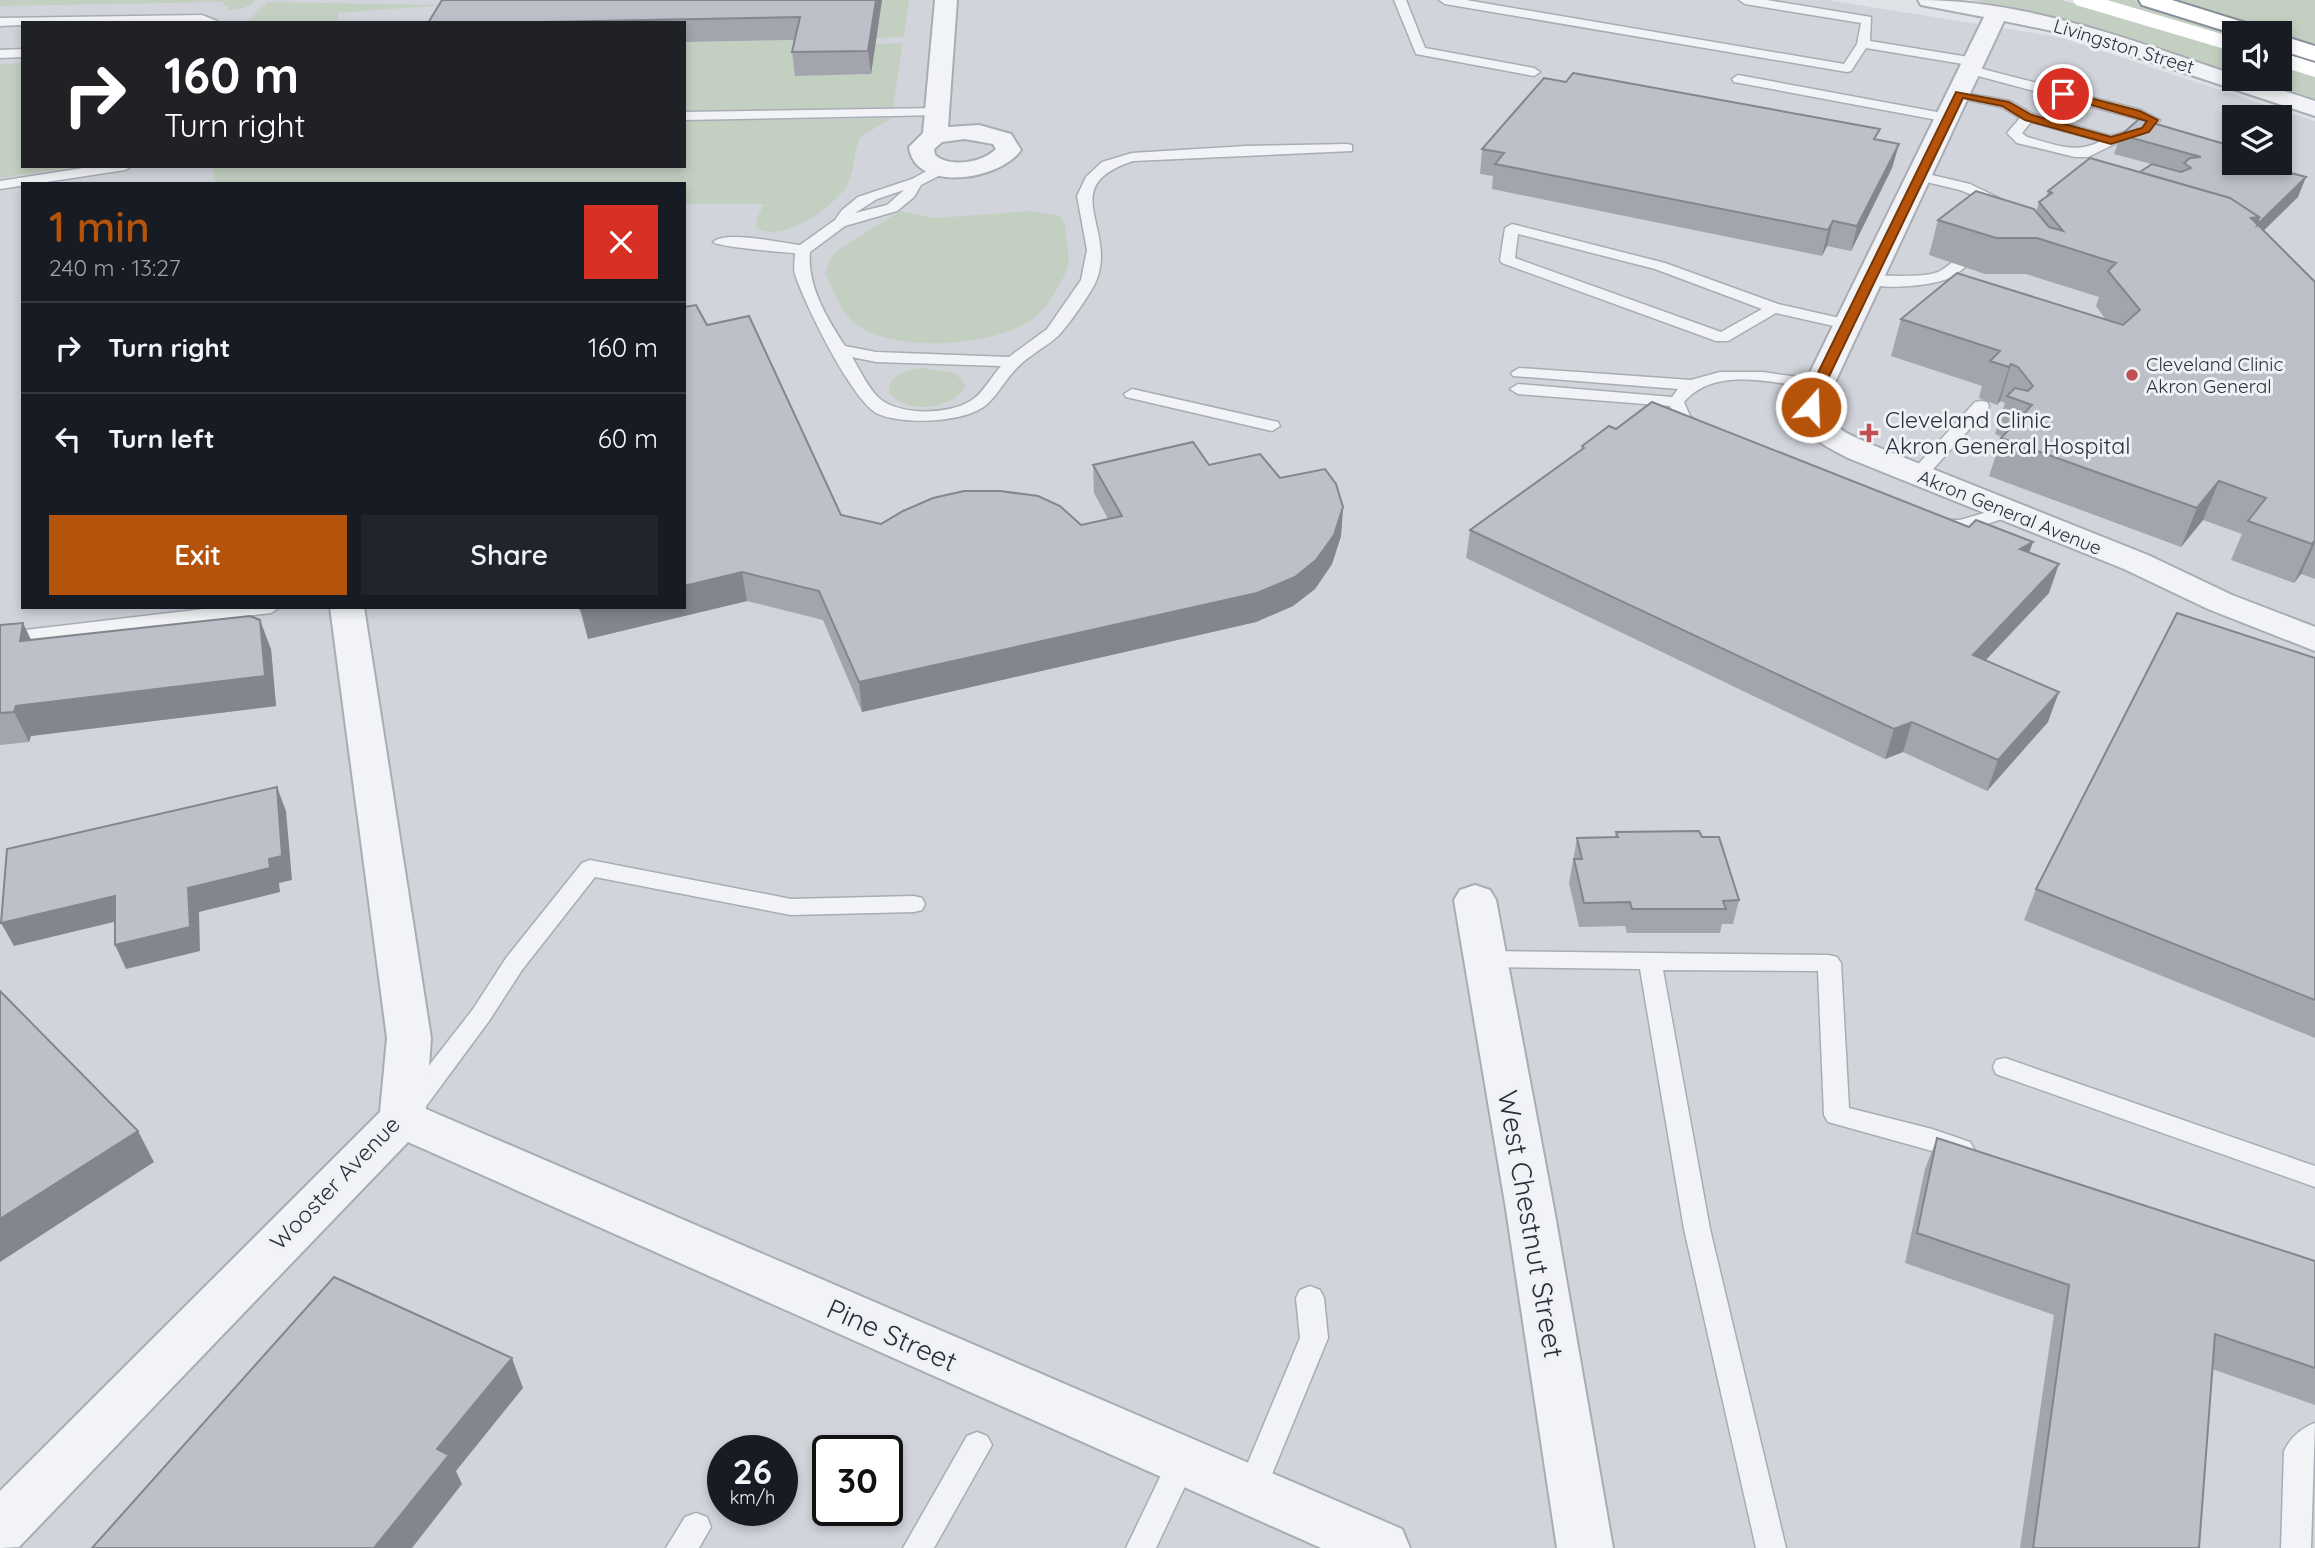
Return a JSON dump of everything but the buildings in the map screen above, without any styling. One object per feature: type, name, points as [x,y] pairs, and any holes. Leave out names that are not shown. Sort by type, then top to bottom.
[{"type":"main road","points":[[2084,0],[2222,41]]},
{"type":"main road","points":[[2150,0],[2222,23]]},
{"type":"main road","points":[[2292,46],[2315,54]]},
{"type":"main road","points":[[2292,63],[2315,71]]},
{"type":"street","points":[[936,124],[1002,139],[1010,150],[998,162],[957,170],[931,164],[920,153],[936,124],[946,0]]},
{"type":"street","name":"Livingston Street","points":[[1929,0],[2072,28],[2315,109]]},
{"type":"street","name":"Akron General Avenue","points":[[1997,12],[1819,385],[1811,407],[1813,417],[1819,427],[1859,451],[2136,562],[2220,602],[2315,640]]},
{"type":"street","name":"Wooster Avenue","points":[[0,1529],[213,1308],[402,1119],[409,1038],[347,609]]},
{"type":"street","name":"West Chestnut Street","points":[[1475,900],[1530,1209],[1585,1548]]},
{"type":"street","name":"Pine Street","points":[[402,1119],[1382,1548]]},
{"type":"lane","points":[[1400,0],[1420,51],[1534,72]]},
{"type":"lane","points":[[1445,0],[1847,68],[1863,44],[1867,20],[1745,0]]},
{"type":"lane","points":[[67,21],[211,21]]},
{"type":"lane","points":[[0,22],[21,22]]},
{"type":"lane","points":[[1863,44],[2005,104],[2028,117],[2111,141]]},
{"type":"lane","points":[[0,54],[21,53]]},
{"type":"lane","points":[[1738,79],[1963,86],[2136,113],[2153,120],[2145,130],[2111,141],[2088,153],[2075,153],[2022,139],[2014,133],[2028,117]]},
{"type":"lane","points":[[686,116],[936,124]]},
{"type":"lane","points":[[803,250],[800,271],[820,319],[870,399],[884,410],[930,418],[948,415],[979,404],[1013,362],[1053,332],[1089,279],[1094,250],[1084,196],[1091,180],[1107,165],[1132,158],[1246,150],[1347,148]]},
{"type":"lane","points":[[0,185],[112,168]]},
{"type":"lane","points":[[720,242],[743,242],[803,250],[841,222],[874,215],[909,197],[915,183],[943,168]]},
{"type":"lane","points":[[1919,176],[1991,197],[2007,209],[2009,218]]},
{"type":"lane","points":[[1774,308],[1722,338],[1507,260],[1512,228],[1660,266],[1774,308],[1847,324]]},
{"type":"lane","points":[[1868,280],[1906,282],[1944,275],[1994,237]]},
{"type":"lane","points":[[840,350],[915,359],[1013,362]]},
{"type":"lane","points":[[1676,402],[1518,381],[1692,385],[1738,376],[1819,385]]},
{"type":"lane","points":[[1692,385],[1681,391],[1676,402],[1683,419],[1716,439]]},
{"type":"lane","points":[[1132,394],[1272,425]]},
{"type":"lane","points":[[1918,475],[1981,406]]},
{"type":"lane","points":[[1922,522],[1961,525],[2008,511]]},
{"type":"lane","points":[[0,639],[254,609]]},
{"type":"lane","points":[[402,1119],[481,1015],[514,964],[590,868],[791,907],[914,904]]},
{"type":"lane","points":[[1485,959],[1829,963],[1837,1115],[1932,1139],[1983,1157]]},
{"type":"lane","points":[[1650,961],[1697,1229],[1771,1548]]},
{"type":"lane","points":[[2005,1067],[2315,1177]]},
{"type":"lane","points":[[1251,1491],[1314,1338],[1310,1298]]},
{"type":"lane","points":[[2296,1548],[2300,1451],[2315,1436]]},
{"type":"lane","points":[[918,1548],[977,1445]]},
{"type":"lane","points":[[1141,1548],[1182,1461]]},
{"type":"shaded area","points":[[0,0],[1827,0],[2059,37],[2266,105],[2222,105],[2222,175],[2292,175],[2292,113],[2315,121],[2315,1548],[0,1548]]},
{"type":"green space","points":[[0,0],[255,0],[243,8],[228,10],[229,6],[222,5],[224,2],[0,6]]},
{"type":"green space","points":[[882,0],[909,0],[904,37],[876,38]]},
{"type":"green space","points":[[1972,0],[2062,0],[2222,47],[2222,70],[2106,31]]},
{"type":"green space","points":[[2107,0],[2134,0],[2222,28],[2222,34]]},
{"type":"green space","points":[[2169,0],[2315,0],[2315,48],[2292,40],[2292,21],[2234,21]]},
{"type":"green space","points":[[267,2],[444,5],[338,13],[338,21],[248,21]]},
{"type":"green space","points":[[803,40],[795,76],[870,74],[875,44],[903,43],[893,107],[686,112],[686,42]]},
{"type":"green space","points":[[21,63],[21,168],[68,168],[0,178],[0,64]]},
{"type":"green space","points":[[2292,69],[2315,76],[2315,101],[2285,91],[2292,91]]},
{"type":"green space","points":[[892,118],[860,137],[850,178],[838,197],[804,222],[778,232],[766,232],[756,228],[757,218],[764,204],[686,204],[686,182],[216,182],[212,168],[686,168],[686,121]]},
{"type":"green space","points":[[900,211],[935,218],[1030,211],[1058,215],[1065,228],[1069,255],[1067,269],[1053,296],[1041,311],[1025,324],[1008,332],[962,342],[936,343],[888,338],[867,331],[851,320],[839,304],[825,273],[831,257],[838,250]]},
{"type":"green space","points":[[922,368],[955,373],[965,384],[964,390],[948,402],[927,407],[906,404],[889,393],[895,377]]},
{"type":"place","name":"Cleveland Clinic Akron General","points":[[2132,375]]},
{"type":"place","name":"Cleveland Clinic Akron General Hospital","points":[[1869,433]]},
{"type":"route","points":[[1811,407],[1868,280],[1959,94],[2005,104],[2028,117],[2111,141],[2125,134],[2145,130],[2153,120],[2063,94]]}]
